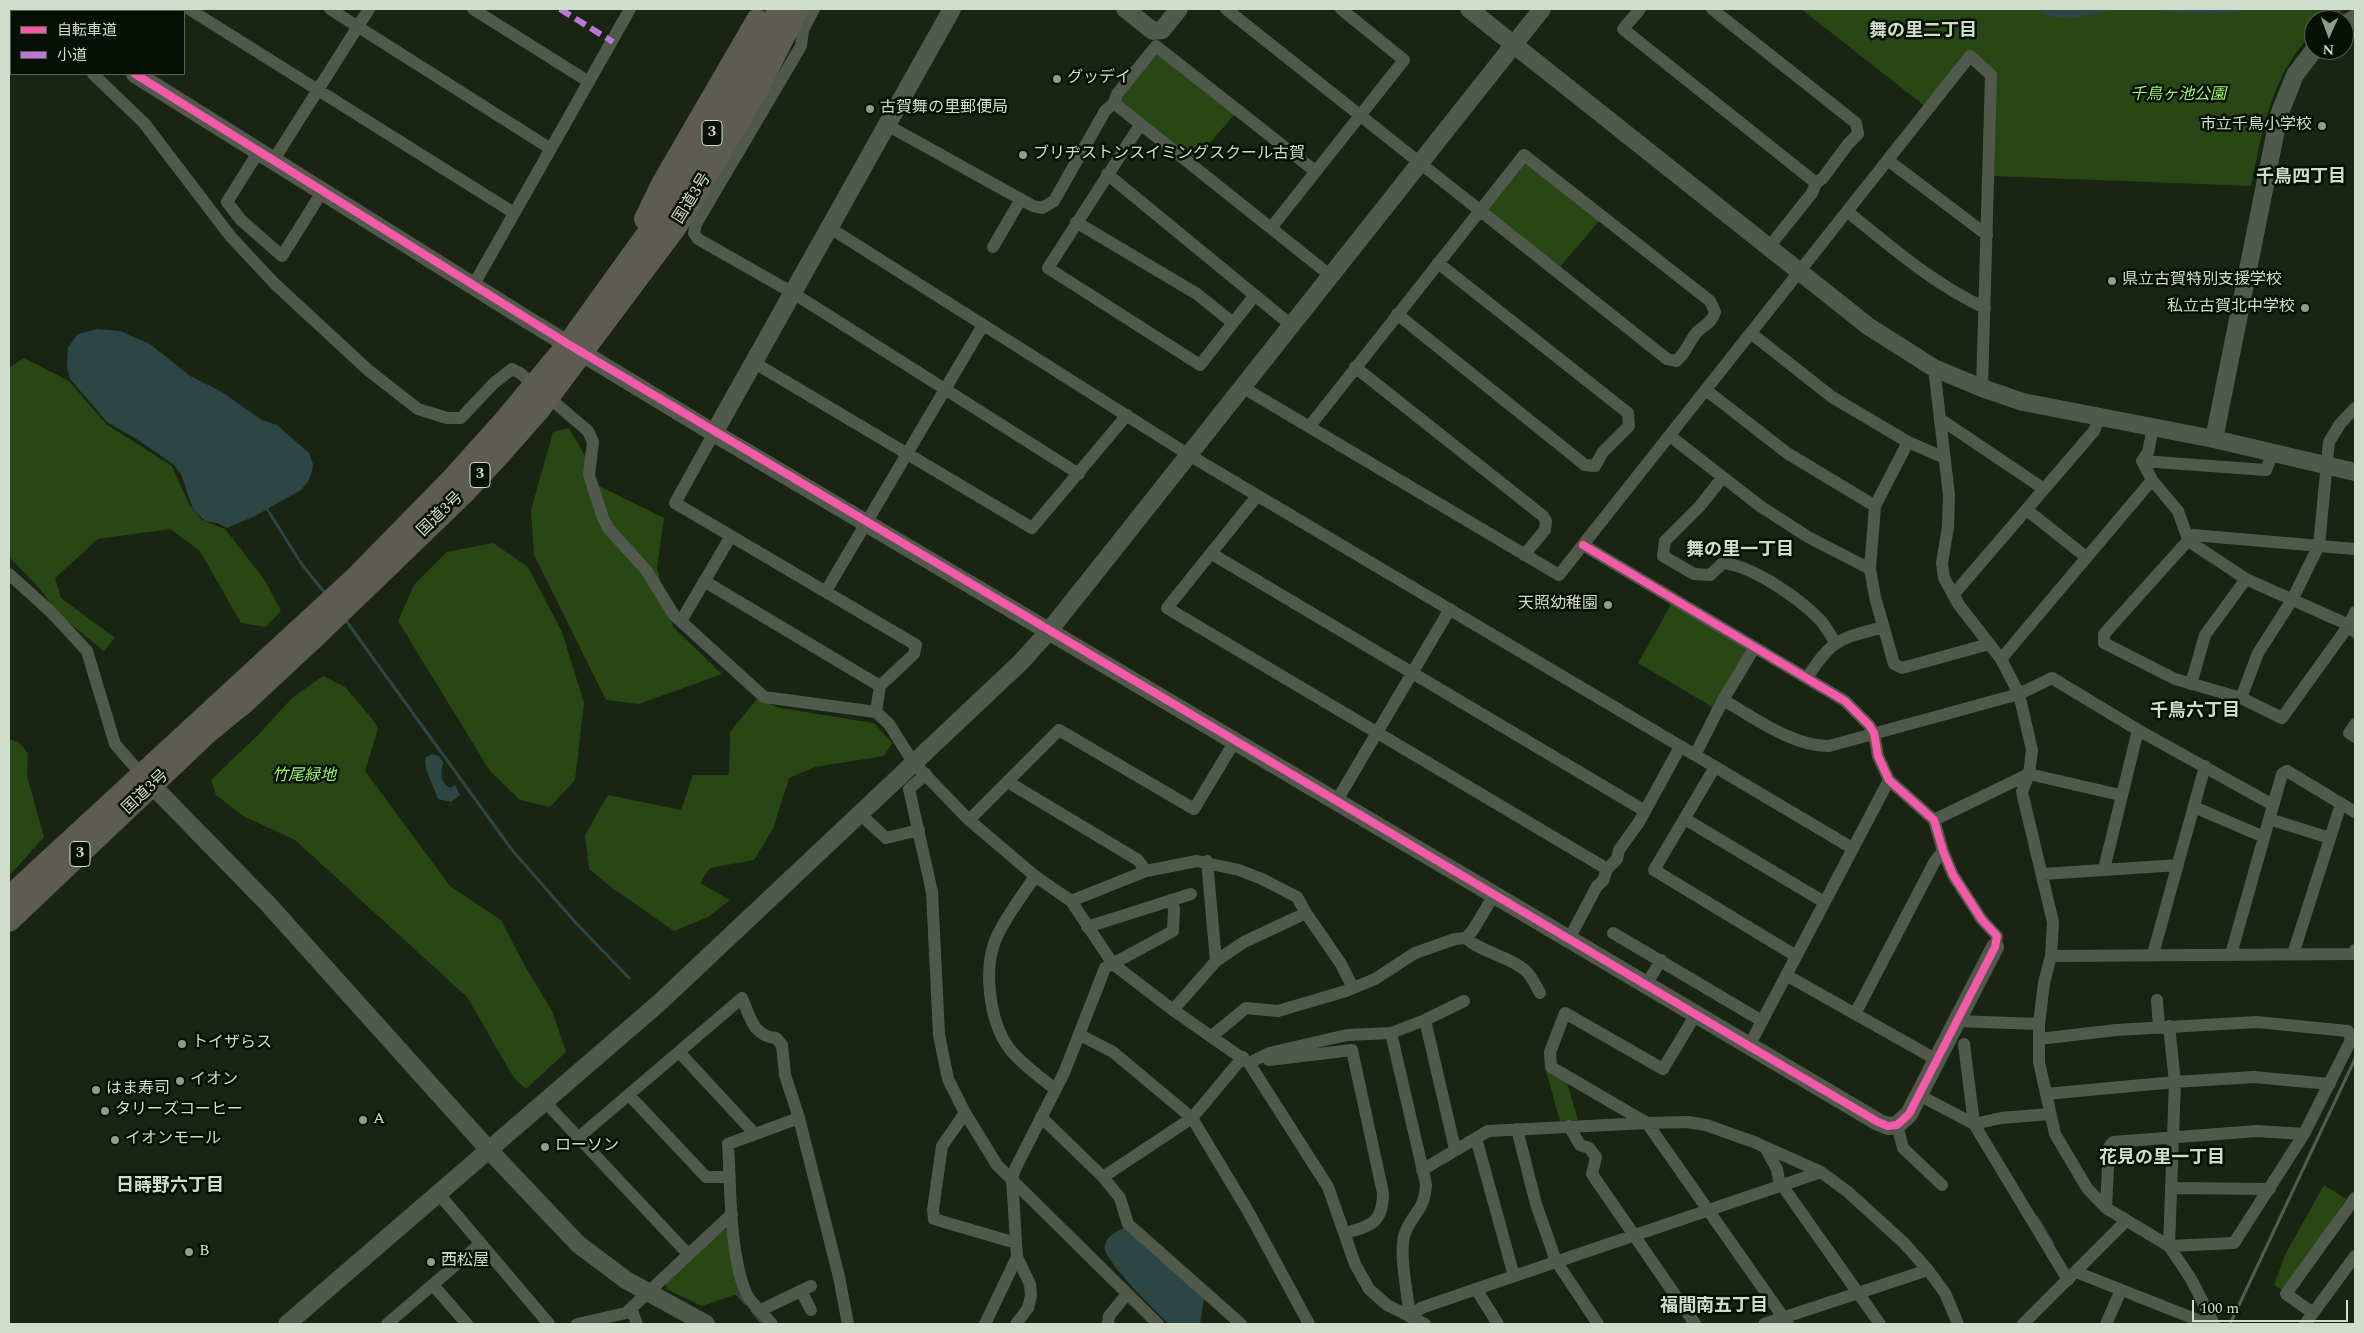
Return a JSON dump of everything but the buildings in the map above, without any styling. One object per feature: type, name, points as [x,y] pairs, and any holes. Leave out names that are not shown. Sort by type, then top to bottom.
[{"type":"highway","points":[[635,253],[637,235],[662,184],[764,9]]},
{"type":"highway","name":"国道3号","points":[[575,349],[635,253],[676,194],[779,9]]},
{"type":"highway","name":"国道3号","points":[[9,897],[146,781],[244,703],[310,630],[362,582],[450,481],[575,349],[676,227],[717,160],[772,62],[801,19]]},
{"type":"highway","name":"国道3号","points":[[9,921],[146,781]]},
{"type":"street","points":[[189,9],[514,213]]},
{"type":"street","points":[[330,9],[551,148]]},
{"type":"street","points":[[322,192],[282,256],[241,220],[228,202],[318,90],[369,9]]},
{"type":"street","points":[[473,9],[589,82]]},
{"type":"street","points":[[474,286],[630,9]]},
{"type":"street","points":[[814,9],[801,19],[801,46],[696,224],[694,233],[698,239],[793,293],[1079,474]]},
{"type":"street","points":[[876,712],[880,686],[914,654],[916,645],[676,503],[753,362],[952,9]]},
{"type":"street","points":[[1125,9],[1153,31],[1158,31],[1162,30],[1179,9]]},
{"type":"street","points":[[1226,9],[1479,210],[1670,361],[1676,361],[1682,357],[1698,332],[1713,318],[1715,312],[1710,301],[1524,155],[1479,210],[1308,427]]},
{"type":"street","points":[[1469,9],[1868,326],[1934,368],[1982,388],[2023,402],[2273,452],[2325,463],[2355,472]]},
{"type":"street","points":[[294,1322],[438,1193],[716,952],[860,814],[920,768],[1021,662],[1048,632],[1542,9]]},
{"type":"street","points":[[1640,9],[1623,30],[1816,183]]},
{"type":"street","points":[[1712,9],[1858,126],[1858,134],[1848,144],[1823,178],[1816,183],[1812,193],[1769,247]]},
{"type":"street","points":[[1271,228],[1404,60],[1345,10]]},
{"type":"street","points":[[887,125],[1021,199],[1042,208],[1054,201],[1105,111],[1114,103],[1117,94],[1156,46],[1315,171]]},
{"type":"street","points":[[1242,387],[1559,575],[1889,161],[1970,56],[1991,75],[1982,388]]},
{"type":"street","points":[[2214,440],[2279,115],[2295,75],[2306,60]]},
{"type":"street","points":[[94,75],[144,123],[231,237],[275,284],[368,370],[418,409],[447,418],[461,418],[507,371],[512,369],[520,373],[588,431],[593,442],[589,475],[608,528],[646,570],[674,616],[764,696],[876,712],[889,724],[920,768],[969,820],[1035,876],[1071,901],[1113,964],[1173,1010],[1246,1060],[1328,1187],[1355,1264],[1369,1289],[1387,1305],[1425,1324]]},
{"type":"street","points":[[138,75],[322,192],[714,433],[1878,1122],[1888,1126],[1897,1125],[1909,1114],[1995,946],[1997,936],[1982,920],[1953,875],[1943,851],[1934,820],[1889,780],[1878,756],[1874,733],[1869,725],[1845,702],[1584,545]]},
{"type":"street","points":[[1114,103],[1331,276]]},
{"type":"street","points":[[1140,125],[1048,268],[1200,365],[1254,295]]},
{"type":"street","points":[[1889,161],[1987,236]]},
{"type":"street","points":[[1107,174],[1291,325]]},
{"type":"street","points":[[993,247],[1021,199]]},
{"type":"street","points":[[1848,212],[1946,288],[1985,308]]},
{"type":"street","points":[[1076,222],[1197,294],[1233,323]]},
{"type":"street","points":[[830,228],[1189,455],[1852,848]]},
{"type":"street","points":[[1397,314],[1585,465],[1595,466],[1604,452],[1629,426],[1628,413],[1438,264]]},
{"type":"street","points":[[826,591],[982,325]]},
{"type":"street","points":[[1752,334],[1832,397],[1908,442],[1945,458]]},
{"type":"street","points":[[753,362],[1032,528],[1127,415]]},
{"type":"street","points":[[1355,367],[1543,516],[1546,521],[1545,530],[1524,555]]},
{"type":"street","points":[[1934,368],[1949,494],[1948,527],[1942,563],[1944,578],[1953,595],[2001,659],[2019,694],[2032,750],[2029,774],[2022,792],[2053,922],[2051,956],[2044,983],[2039,1024],[2039,1062],[2049,1114],[2055,1134],[2087,1188],[2106,1208],[2169,1246],[2191,1278],[2214,1324]]},
{"type":"street","points":[[1706,390],[1787,453],[1875,506]]},
{"type":"street","points":[[2241,698],[2258,654],[2292,600],[2319,545],[2325,463],[2329,442],[2340,424],[2355,408]]},
{"type":"street","points":[[1953,595],[2094,431],[2099,418]]},
{"type":"street","points":[[1940,419],[2044,489]]},
{"type":"street","points":[[2142,461],[2148,452],[2153,428]]},
{"type":"street","points":[[1670,436],[1722,478],[1808,537],[1870,569]]},
{"type":"street","points":[[1908,442],[1875,506],[1870,569],[1883,627],[1894,664],[1902,668],[1989,644]]},
{"type":"street","points":[[2142,461],[2266,470],[2273,452]]},
{"type":"street","points":[[2142,461],[2152,480],[2178,511],[2188,539],[2246,579],[2352,628]]},
{"type":"street","points":[[1722,478],[1700,506],[1665,541],[1663,556],[1694,574],[1710,575],[1723,563],[1744,568],[1801,602],[1821,621],[1835,642]]},
{"type":"street","points":[[2001,659],[2152,480]]},
{"type":"street","points":[[1257,496],[1167,608],[1607,869]]},
{"type":"street","points":[[2027,510],[2086,557]]},
{"type":"street","points":[[2355,549],[2193,535],[2104,634],[2104,643],[2139,662],[2191,684],[2241,698],[2282,718],[2352,628],[2355,612]]},
{"type":"street","points":[[681,621],[731,536]]},
{"type":"street","points":[[1212,554],[1645,811]]},
{"type":"street","points":[[9,574],[51,612],[87,651],[115,744],[146,781],[268,904],[489,1150],[578,1244],[602,1264],[647,1293],[706,1324]]},
{"type":"street","points":[[2191,684],[2205,635],[2246,579]]},
{"type":"street","points":[[704,581],[880,686]]},
{"type":"street","points":[[1336,802],[1450,609]]},
{"type":"street","points":[[1807,678],[1820,658],[1835,642],[1883,627]]},
{"type":"street","points":[[1694,755],[1723,700],[1755,647]]},
{"type":"street","points":[[1723,700],[1800,743],[1829,746],[2019,694],[2052,678],[2138,730],[2273,805]]},
{"type":"street","points":[[2355,724],[2349,733],[2355,737]]},
{"type":"street","points":[[969,820],[1059,730],[1194,810],[1235,741]]},
{"type":"street","points":[[2104,869],[2120,795],[2138,730]]},
{"type":"street","points":[[1569,939],[1596,886],[1603,881],[1607,869],[1617,859],[1619,850],[1645,811],[1648,801],[1680,746]]},
{"type":"street","points":[[2154,954],[2205,766]]},
{"type":"street","points":[[1715,767],[1654,870],[1796,956]]},
{"type":"street","points":[[920,768],[909,789],[932,892],[939,1035],[948,1079],[965,1113],[997,1165],[1158,1324]]},
{"type":"street","points":[[2232,954],[2282,774],[2287,771],[2355,812]]},
{"type":"street","points":[[1934,820],[2029,774],[2120,795]]},
{"type":"street","points":[[1749,1046],[1889,780]]},
{"type":"street","points":[[1008,782],[1138,860],[1146,870]]},
{"type":"street","points":[[2293,954],[2341,804]]},
{"type":"street","points":[[2194,807],[2264,837]]},
{"type":"street","points":[[860,814],[886,838],[918,830]]},
{"type":"street","points":[[1684,819],[1824,902]]},
{"type":"street","points":[[2269,820],[2330,838]]},
{"type":"street","points":[[1856,1012],[1935,861],[1943,851]]},
{"type":"street","points":[[1207,861],[1216,962]]},
{"type":"street","points":[[1071,901],[1146,870],[1207,861],[1262,879],[1297,897],[1341,964],[1352,988]]},
{"type":"street","points":[[2042,874],[2178,865]]},
{"type":"street","points":[[1035,876],[1001,929],[994,944],[989,989],[995,1020],[1013,1053],[1055,1089]]},
{"type":"street","points":[[1087,927],[1191,894]]},
{"type":"street","points":[[1212,1036],[1246,1008],[1278,1011],[1352,988],[1375,979],[1415,953],[1455,939],[1466,938],[1473,930],[1494,895]]},
{"type":"street","points":[[1016,1324],[1031,1302],[1030,1284],[1017,1257],[1012,1178],[1080,1035],[1105,968],[1172,932],[1174,909],[1172,900]]},
{"type":"street","points":[[1173,1010],[1216,962],[1244,942],[1306,913]]},
{"type":"street","points":[[1613,933],[1762,1021]]},
{"type":"street","points":[[1466,938],[1473,944],[1502,956],[1526,971],[1540,993]]},
{"type":"street","points":[[2051,956],[2354,954],[2355,950]]},
{"type":"street","points":[[1646,985],[1661,960]]},
{"type":"street","points":[[1786,975],[1856,1012],[1937,1060]]},
{"type":"street","points":[[579,1137],[742,998],[754,1027],[759,1034],[776,1038],[782,1045],[785,1075],[799,1118],[839,1277],[848,1324]]},
{"type":"street","points":[[2157,1000],[2175,1082],[2169,1246]]},
{"type":"street","points":[[1103,1177],[1192,1118],[1246,1060],[1346,1035],[1391,1033],[1425,1020],[1464,1001]]},
{"type":"street","points":[[1696,1014],[1663,1069],[1565,1013],[1550,1052],[1552,1067],[1647,1123],[1786,1321]]},
{"type":"street","points":[[1425,1020],[1455,1149]]},
{"type":"street","points":[[1956,1021],[2039,1024]]},
{"type":"street","points":[[2039,1040],[2164,1027],[2257,1022],[2348,1032],[2351,1040],[2304,1134],[2234,1243],[2169,1246]]},
{"type":"street","points":[[1391,1033],[1426,1184],[1425,1202],[1406,1232],[1404,1242],[1403,1263],[1410,1317]]},
{"type":"street","points":[[1080,1035],[1113,1052],[1192,1118],[1248,1211],[1309,1324]]},
{"type":"street","points":[[1964,1044],[1974,1124],[2072,1276],[2121,1290],[2208,1324]]},
{"type":"street","points":[[1246,1060],[1352,1050],[1384,1194],[1383,1208],[1377,1220],[1370,1226],[1345,1233]]},
{"type":"street","points":[[679,1052],[755,1134]]},
{"type":"street","points":[[2046,1094],[2175,1082],[2267,1077],[2330,1084]]},
{"type":"street","points":[[629,1095],[706,1177],[730,1177]]},
{"type":"street","points":[[1919,1095],[1974,1124],[2002,1118],[2049,1114]]},
{"type":"street","points":[[545,1102],[688,1254]]},
{"type":"street","points":[[965,1113],[942,1146],[933,1210],[934,1219],[1016,1243]]},
{"type":"street","points":[[1041,1117],[1103,1177],[1120,1198],[1128,1224],[1232,1322]]},
{"type":"street","points":[[772,1324],[746,1293],[737,1253],[732,1214],[728,1144],[799,1118]]},
{"type":"street","points":[[1422,1170],[1488,1131],[1647,1123],[1688,1122],[1706,1125],[1754,1142],[1821,1172],[1848,1192],[1904,1243],[1928,1270],[1945,1294],[1959,1324]]},
{"type":"street","points":[[1897,1125],[1903,1148],[1942,1185]]},
{"type":"street","points":[[1569,1126],[1580,1145],[1589,1148],[1596,1157],[1592,1174],[1695,1324]]},
{"type":"street","points":[[1516,1129],[1536,1204],[1556,1261],[1598,1324]]},
{"type":"street","points":[[2106,1208],[2109,1147],[2113,1142],[2257,1131],[2304,1134]]},
{"type":"street","points":[[1476,1138],[1514,1276]]},
{"type":"street","points":[[1766,1149],[1783,1185],[1880,1324]]},
{"type":"street","points":[[1410,1317],[1421,1308],[1821,1172]]},
{"type":"street","points":[[2171,1188],[2270,1189]]},
{"type":"street","points":[[438,1193],[549,1324]]},
{"type":"street","points":[[2313,1313],[2286,1294],[2355,1198]]},
{"type":"street","points":[[577,1324],[615,1316],[631,1308],[732,1214]]},
{"type":"street","points":[[2023,1324],[2126,1221]]},
{"type":"street","points":[[387,1324],[480,1244]]},
{"type":"street","points":[[2305,1324],[2355,1256]]},
{"type":"street","points":[[985,1324],[1017,1257]]},
{"type":"street","points":[[1764,1324],[1786,1321],[1858,1293],[1928,1270]]},
{"type":"street","points":[[433,1285],[467,1324]]},
{"type":"street","points":[[761,1310],[806,1288],[811,1310]]},
{"type":"street","points":[[1476,1289],[1498,1324]]},
{"type":"street","points":[[2106,1324],[2121,1290]]},
{"type":"street","points":[[1108,1324],[1109,1316],[1127,1294]]},
{"type":"street","points":[[631,1308],[637,1324]]},
{"type":"green space","name":"千鳥ヶ池公園","points":[[1801,9],[2345,9],[2304,10],[2304,43],[2278,84],[2265,123],[2251,186],[1994,176],[1995,72],[1970,50],[1926,107]]},
{"type":"green space","points":[[1155,54],[1161,54],[1235,114],[1194,161],[1120,102],[1121,95]]},
{"type":"green space","points":[[1522,163],[1527,163],[1600,220],[1559,268],[1489,212],[1489,206]]},
{"type":"green space","points":[[24,358],[69,381],[106,424],[172,466],[189,504],[202,520],[225,529],[264,579],[281,611],[266,627],[241,623],[200,551],[170,529],[98,539],[55,578],[61,598],[115,638],[104,651],[59,615],[39,588],[9,557],[9,368]]},
{"type":"green space","points":[[569,428],[584,454],[595,484],[664,518],[657,568],[673,627],[722,674],[639,704],[606,700],[534,555],[531,510],[553,432]]},
{"type":"green space","points":[[493,543],[528,567],[562,632],[584,703],[575,780],[550,807],[520,800],[490,771],[398,621],[414,585],[447,552]]},
{"type":"green space","points":[[1672,603],[1746,647],[1747,652],[1714,708],[1638,663]]},
{"type":"green space","name":"竹尾緑地","points":[[323,676],[345,687],[374,721],[378,729],[365,771],[450,886],[501,920],[526,968],[552,1011],[566,1052],[526,1089],[514,1078],[467,997],[295,840],[243,816],[216,795],[211,780],[260,733],[292,698]]},
{"type":"green space","points":[[757,699],[780,708],[874,723],[892,743],[884,756],[815,767],[789,778],[773,829],[754,860],[710,868],[700,883],[730,900],[708,917],[674,931],[612,888],[589,869],[585,835],[608,795],[681,810],[693,775],[729,775],[730,732]]},
{"type":"green space","points":[[9,739],[19,742],[28,754],[27,776],[44,837],[9,876]]},
{"type":"green space","points":[[1546,1071],[1567,1083],[1578,1120],[1560,1121]]},
{"type":"green space","points":[[2324,1185],[2346,1199],[2283,1291],[2274,1285],[2286,1253]]},
{"type":"green space","points":[[723,1230],[729,1230],[740,1293],[702,1306],[666,1289],[665,1282]]},
{"type":"water","points":[[2036,9],[2119,9],[2087,16],[2065,18],[2045,14]]},
{"type":"water","points":[[2137,9],[2249,9],[2238,12],[2210,13]]},
{"type":"water","points":[[97,329],[120,331],[150,344],[190,376],[222,392],[262,420],[277,425],[309,453],[313,464],[309,480],[301,490],[255,516],[227,528],[217,523],[205,521],[193,509],[181,474],[173,464],[107,422],[70,379],[67,367],[68,347],[78,334]]},
{"type":"water","points":[[432,754],[439,756],[443,762],[441,773],[444,782],[450,788],[455,785],[460,795],[451,802],[438,799],[426,769],[425,758]]},
{"type":"water","points":[[1124,1228],[1204,1298],[1200,1324],[1169,1324],[1115,1266],[1108,1257],[1105,1245],[1108,1238]]},
{"type":"waterway","points":[[265,506],[303,566],[325,593]]},
{"type":"waterway","points":[[344,618],[512,850],[576,923],[629,978]]},
{"type":"waterway","points":[[2037,1217],[2053,1244]]},
{"type":"waterway","points":[[736,1293],[746,1304]]},
{"type":"waterway","points":[[752,1311],[763,1324]]},
{"type":"railway","points":[[2230,1324],[2355,1059]]},
{"type":"marked path","points":[[560,9],[613,42]]},
{"type":"cycle path","points":[[137,75],[568,344],[1878,1122],[1888,1126],[1897,1125],[1909,1114],[1995,947],[1997,936],[1982,920],[1953,875],[1943,851],[1934,820],[1889,780],[1878,756],[1874,733],[1869,725],[1845,701],[1583,545]]},
{"type":"place","name":"グッデイ","points":[[1057,79]]},
{"type":"place","name":"古賀舞の里郵便局","points":[[870,109]]},
{"type":"place","name":"市立千鳥小学校","points":[[2322,126]]},
{"type":"place","name":"ブリヂストンスイミングスクール古賀","points":[[1023,155]]},
{"type":"place","name":"県立古賀特別支援学校","points":[[2112,281]]},
{"type":"place","name":"私立古賀北中学校","points":[[2305,308]]},
{"type":"place","name":"天照幼稚園","points":[[1608,605]]},
{"type":"place","name":"トイザらス","points":[[182,1044]]},
{"type":"place","name":"イオン","points":[[180,1081]]},
{"type":"place","name":"はま寿司","points":[[96,1090]]},
{"type":"place","name":"タリーズコーヒー","points":[[105,1111]]},
{"type":"place","name":"A","points":[[363,1120]]},
{"type":"place","name":"イオンモール","points":[[115,1140]]},
{"type":"place","name":"ローソン","points":[[545,1147]]},
{"type":"place","name":"B","points":[[189,1252]]},
{"type":"place","name":"西松屋","points":[[431,1262]]},
{"type":"district","name":"舞の里二丁目","points":[[1923,32]]},
{"type":"district","name":"千鳥四丁目","points":[[2301,178]]},
{"type":"district","name":"舞の里一丁目","points":[[1740,551]]},
{"type":"district","name":"千鳥六丁目","points":[[2195,712]]},
{"type":"district","name":"花見の里一丁目","points":[[2162,1159]]},
{"type":"district","name":"日蒔野六丁目","points":[[170,1187]]},
{"type":"district","name":"福間南五丁目","points":[[1714,1307]]}]
